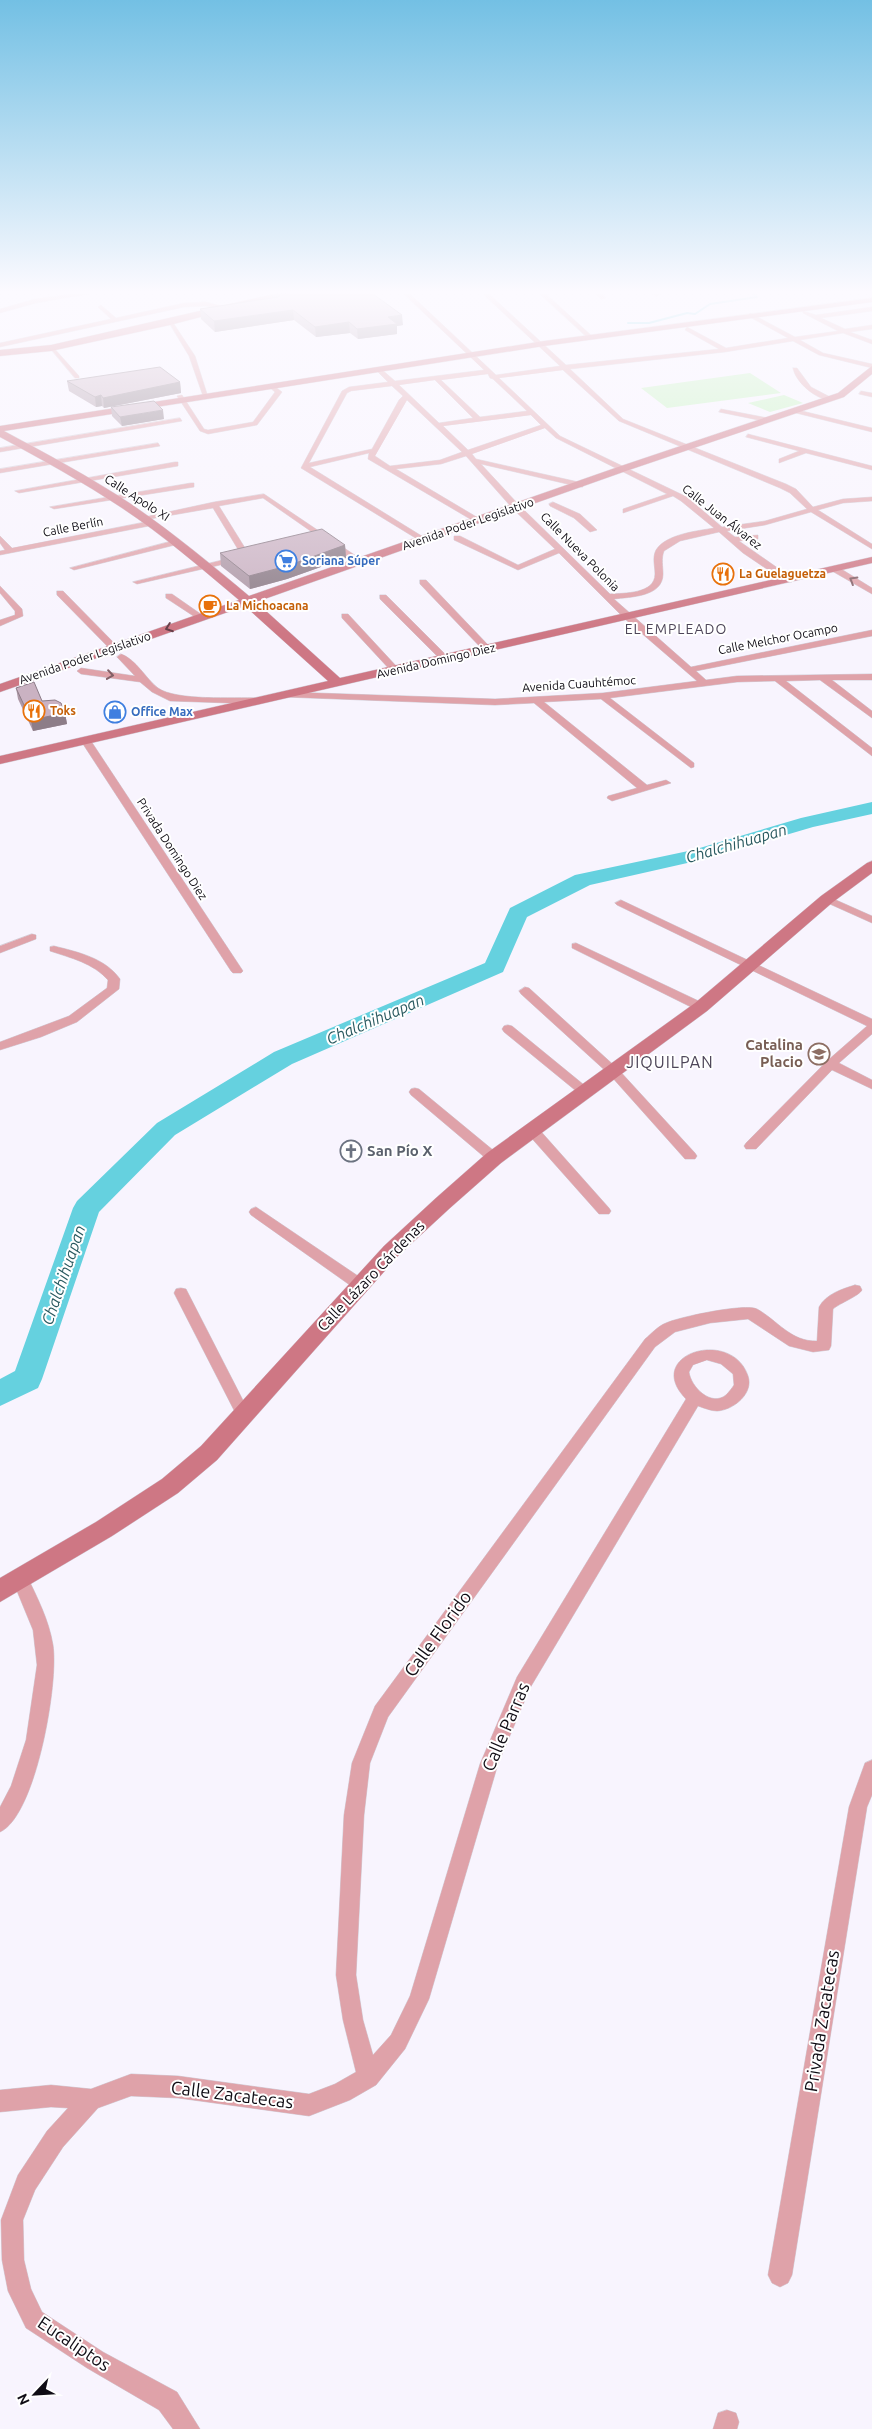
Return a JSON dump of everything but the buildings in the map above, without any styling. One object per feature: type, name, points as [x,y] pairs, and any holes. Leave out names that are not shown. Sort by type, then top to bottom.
[{"type":"main road","points":[[0,425],[118,407]]},
{"type":"main road","points":[[0,431],[130,407]]},
{"type":"main road","name":"Avenida Poder Legislativo","points":[[0,700],[80,671],[118,652],[201,617],[252,604],[457,538],[622,469],[805,407]]},
{"type":"main road","name":"Avenida Poder Legislativo","points":[[0,688],[118,652],[476,521],[553,504],[830,407]]},
{"type":"main road","name":"Calle Apolo XI","points":[[0,431],[114,498],[147,520],[252,604],[338,683]]},
{"type":"main road","name":"Avenida Domingo Diez","points":[[0,760],[287,696],[872,560]]},
{"type":"main road","name":"Calle Lázaro Cárdenas","points":[[0,1591],[104,1530],[170,1486],[209,1453],[390,1251],[494,1158],[701,1007],[827,899],[872,866]]},
{"type":"street","points":[[187,407],[204,432],[255,424],[267,407]]},
{"type":"street","points":[[304,466],[336,407]]},
{"type":"street","points":[[398,407],[371,457],[476,521]]},
{"type":"street","name":"Calle Nueva Polonia","points":[[417,407],[467,453],[520,511],[607,597],[705,684]]},
{"type":"street","points":[[466,407],[479,420]]},
{"type":"street","name":"Calle Juan Álvarez","points":[[525,407],[566,442],[673,494],[789,580]]},
{"type":"street","points":[[608,407],[621,420],[793,491],[811,509],[872,547]]},
{"type":"street","points":[[721,411],[768,420]]},
{"type":"street","points":[[794,411],[872,430]]},
{"type":"street","points":[[437,425],[531,413]]},
{"type":"street","points":[[0,450],[180,420]]},
{"type":"street","points":[[388,468],[441,462],[545,426]]},
{"type":"street","points":[[748,436],[872,468]]},
{"type":"street","points":[[0,471],[158,444]]},
{"type":"street","points":[[304,466],[375,450]]},
{"type":"street","points":[[782,461],[805,451]]},
{"type":"street","points":[[473,460],[580,485]]},
{"type":"street","points":[[19,491],[175,464]]},
{"type":"street","points":[[304,466],[422,540]]},
{"type":"street","points":[[54,507],[191,485]]},
{"type":"street","points":[[626,511],[673,494]]},
{"type":"street","name":"Calle Berlín","points":[[0,553],[214,504],[264,496],[320,538],[361,562]]},
{"type":"street","points":[[607,597],[652,588],[658,583],[659,576],[656,558],[659,551],[665,546],[720,530],[765,523],[846,499],[872,499]]},
{"type":"street","points":[[137,582],[250,555],[214,504]]},
{"type":"street","points":[[553,504],[576,516],[593,530]]},
{"type":"street","points":[[856,537],[872,533]]},
{"type":"street","points":[[733,540],[755,537]]},
{"type":"street","points":[[0,538],[10,551]]},
{"type":"street","points":[[457,538],[518,568],[560,550]]},
{"type":"street","points":[[74,568],[176,542]]},
{"type":"street","points":[[835,569],[872,592]]},
{"type":"street","points":[[423,582],[487,649]]},
{"type":"street","points":[[0,588],[19,611],[19,616],[0,623]]},
{"type":"street","points":[[60,594],[136,669],[140,680]]},
{"type":"street","points":[[169,596],[201,617]]},
{"type":"street","points":[[383,597],[444,658]]},
{"type":"street","points":[[345,616],[395,670]]},
{"type":"street","name":"Calle Melchor Ocampo","points":[[688,670],[872,633]]},
{"type":"street","points":[[80,671],[140,680],[160,695],[170,698],[258,701]]},
{"type":"street","points":[[777,678],[872,753]]},
{"type":"street","name":"Avenida Cuauhtémoc","points":[[287,696],[495,702],[603,696],[737,679],[870,678]]},
{"type":"street","points":[[824,679],[872,715]]},
{"type":"street","points":[[603,696],[608,702],[691,766]]},
{"type":"street","points":[[536,700],[645,789]]},
{"type":"street","name":"Privada Domingo Diez","points":[[86,741],[236,971]]},
{"type":"street","points":[[612,798],[666,783]]},
{"type":"street","points":[[827,899],[872,920]]},
{"type":"street","points":[[621,903],[872,1024]]},
{"type":"street","points":[[0,950],[32,936]]},
{"type":"street","points":[[576,946],[701,1007]]},
{"type":"street","points":[[0,1046],[37,1034],[73,1019],[113,989],[114,979],[106,969],[88,959],[54,949]]},
{"type":"street","points":[[525,991],[614,1072],[690,1156]]},
{"type":"street","points":[[751,1146],[831,1064],[872,1028]]},
{"type":"street","points":[[508,1029],[585,1092]]},
{"type":"street","points":[[831,1064],[872,1084]]},
{"type":"street","points":[[415,1092],[494,1158]]},
{"type":"street","points":[[532,1130],[604,1211]]},
{"type":"street","points":[[256,1212],[359,1284]]},
{"type":"street","name":"Calle Florido","points":[[368,2076],[353,2020],[346,1975],[354,1815],[361,1763],[381,1712],[650,1343],[670,1327],[710,1317],[751,1313],[794,1343],[810,1349],[824,1346],[826,1307],[838,1296],[855,1290]]},
{"type":"street","points":[[181,1293],[243,1414]]},
{"type":"street","name":"Calle Parras","points":[[368,2076],[398,2042],[419,1999],[489,1764],[523,1683],[695,1398]]},
{"type":"street","points":[[0,1822],[9,1814],[24,1780],[46,1685],[45,1648],[39,1619],[20,1579]]},
{"type":"street","name":"Privada Zacatecas","points":[[780,2275],[858,1807],[872,1769]]},
{"type":"street","name":"Calle Zacatecas","points":[[91,2100],[131,2085],[178,2087],[309,2105],[342,2092],[368,2076]]},
{"type":"street","points":[[0,2101],[51,2096],[91,2100]]},
{"type":"street","name":"Eucaliptos","points":[[91,2100],[55,2139],[26,2183],[12,2220],[13,2260],[20,2291],[34,2320],[95,2360],[168,2401],[188,2429]]},
{"type":"green space","points":[[759,407],[787,407],[770,412]]},
{"type":"waterway","name":"Chalchihuapan","points":[[0,1394],[27,1379],[87,1208],[166,1129],[283,1058],[495,967],[518,913],[583,880],[698,855],[808,822],[872,808]]},
{"type":"place","name":"Soriana Súper","points":[[286,561]]},
{"type":"place","name":"La Guelaguetza","points":[[723,574]]},
{"type":"place","name":"La Michoacana","points":[[210,606]]},
{"type":"place","name":"Toks","points":[[34,711]]},
{"type":"place","name":"Office Max","points":[[115,712]]},
{"type":"place","name":"Catalina Placio","points":[[819,1054]]},
{"type":"place","name":"San Pío X","points":[[351,1151]]},
{"type":"district","name":"EL EMPLEADO","points":[[676,629]]},
{"type":"district","name":"JIQUILPAN","points":[[670,1062]]}]
